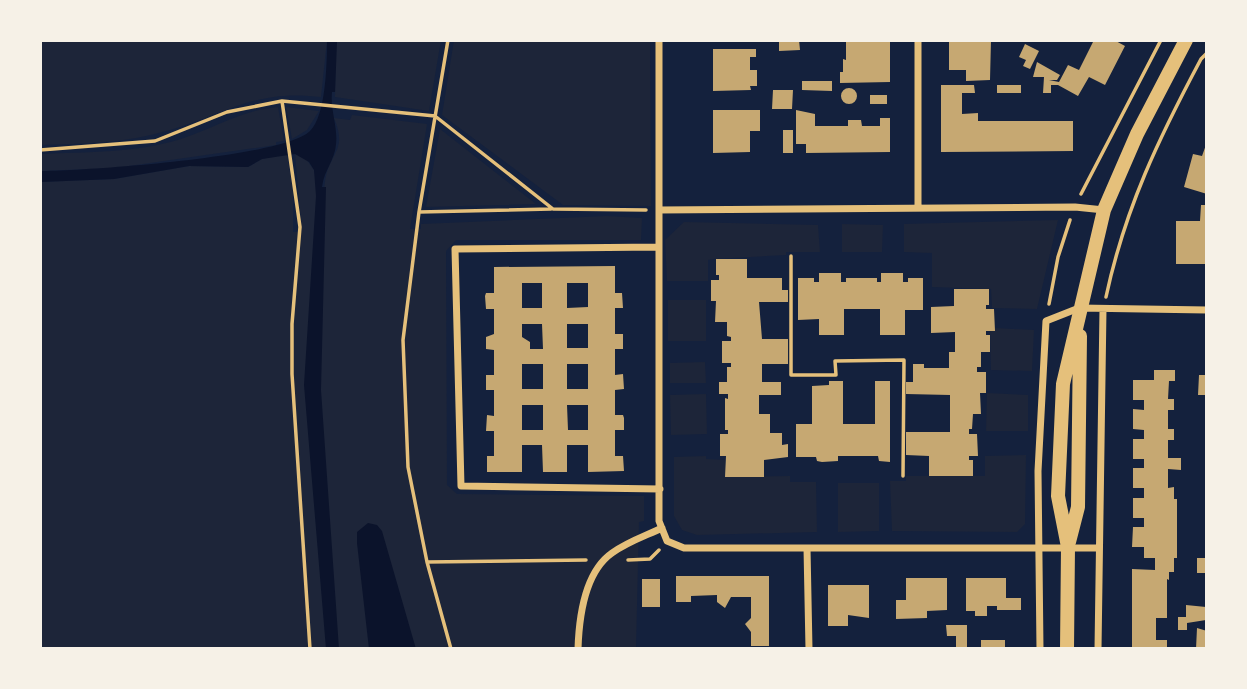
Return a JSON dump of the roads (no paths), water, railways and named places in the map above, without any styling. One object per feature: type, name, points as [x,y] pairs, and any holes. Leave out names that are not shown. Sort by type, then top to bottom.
[{"type":"main road","points":[[1067,649],[1068,547],[1058,496],[1063,384],[1104,210],[1138,134],[1186,40]]},
{"type":"street","points":[[659,40],[659,522],[667,541],[684,548],[1099,548]]},
{"type":"street","points":[[918,40],[918,207]]},
{"type":"street","points":[[659,210],[918,207],[1075,207],[1104,210]]},
{"type":"street","points":[[658,247],[455,249],[461,486],[660,489]]},
{"type":"street","points":[[1040,649],[1040,416],[1046,321],[1079,308],[1207,310]]},
{"type":"street","points":[[1098,649],[1103,309]]},
{"type":"street","points":[[578,649],[584,603],[594,576],[604,560],[629,543],[662,528]]},
{"type":"street","points":[[807,548],[809,649]]}]
